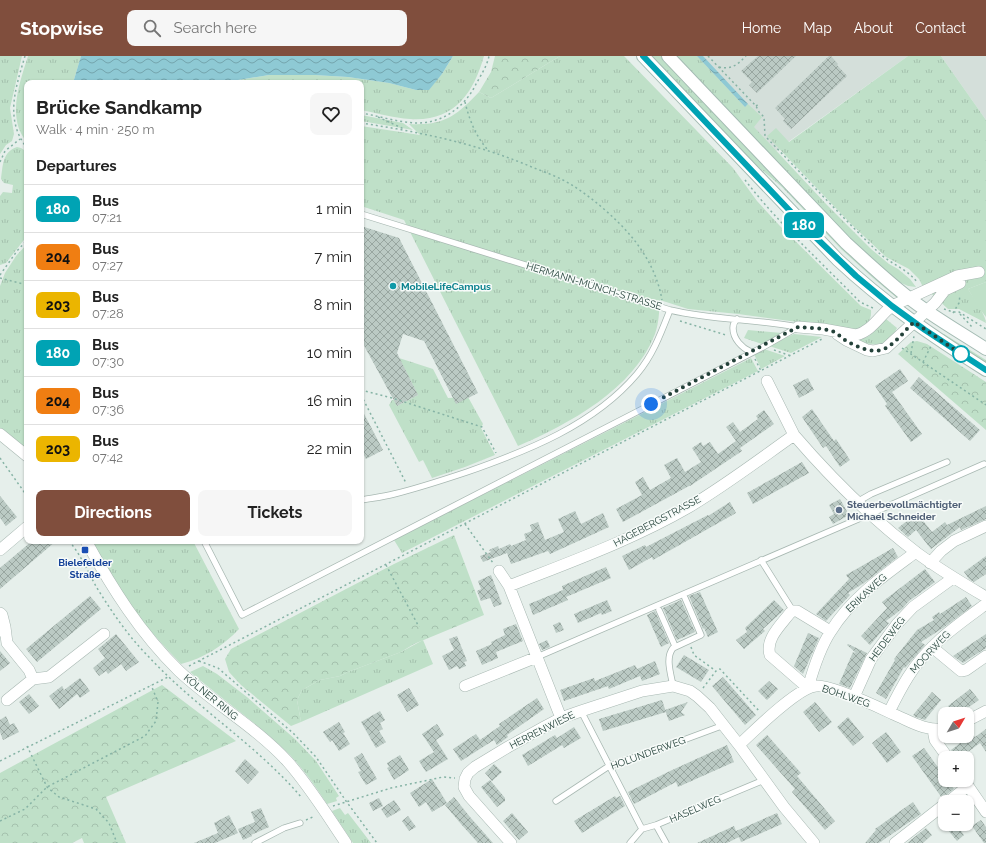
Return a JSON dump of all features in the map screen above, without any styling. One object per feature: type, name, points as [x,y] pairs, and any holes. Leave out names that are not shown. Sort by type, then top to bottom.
[{"type":"main road","points":[[643,56],[838,260],[867,287],[914,322],[986,370]]},
{"type":"main road","points":[[668,56],[846,243],[909,298],[931,307],[986,349]]},
{"type":"street","name":"HERMANN-MÜNCH-STRASSE","points":[[828,330],[856,346],[873,351],[882,350],[890,345],[931,307],[945,290],[983,270]]},
{"type":"street","name":"HERMANN-MÜNCH-STRASSE","points":[[798,327],[856,335],[860,334],[870,328],[882,313],[892,306],[957,276],[983,270]]},
{"type":"street","points":[[767,381],[794,435],[825,471],[870,514],[916,552],[953,578],[985,596]]},
{"type":"street","points":[[0,434],[24,454]]},
{"type":"street","name":"HAGEBERGSTRASSE","points":[[509,586],[597,552],[689,507],[734,478],[794,435]]},
{"type":"street","points":[[930,562],[941,551],[954,542],[986,526]]},
{"type":"street","points":[[0,550],[24,530]]},
{"type":"street","name":"KÖLNER RING","points":[[88,544],[115,592],[132,618],[150,639],[179,671],[269,744],[287,761],[307,785],[346,843]]},
{"type":"street","name":"ERIKAWEG","points":[[808,688],[815,666],[830,631],[851,605],[875,582],[916,552]]},
{"type":"street","points":[[499,571],[509,586],[561,718]]},
{"type":"street","name":"HEIDEWEG","points":[[854,697],[871,659],[897,624],[913,607],[953,578]]},
{"type":"street","name":"MOORWEG","points":[[889,712],[907,678],[918,663],[932,647],[985,596]]},
{"type":"street","points":[[808,688],[770,654],[768,648],[770,640],[793,611],[798,611],[830,631]]},
{"type":"street","points":[[0,613],[2,616],[3,629],[7,643],[29,670],[33,679]]},
{"type":"street","points":[[7,700],[33,679],[49,677],[104,634]]},
{"type":"street","points":[[932,647],[961,671],[966,670],[986,656]]},
{"type":"street","points":[[465,686],[537,656]]},
{"type":"street","points":[[674,686],[690,691],[710,708],[810,842]]},
{"type":"street","name":"HERRENWIESE","points":[[465,779],[468,773],[475,767],[561,718],[642,692],[674,686]]},
{"type":"street","name":"BOHLWEG","points":[[739,745],[767,719],[800,692],[815,686],[822,686],[854,697],[921,727],[938,730]]},
{"type":"street","points":[[974,717],[986,711]]},
{"type":"street","points":[[933,730],[935,740],[943,751]]},
{"type":"street","points":[[465,779],[464,787],[469,796],[511,843]]},
{"type":"street","points":[[955,795],[962,787]]},
{"type":"street","points":[[969,787],[986,812]]},
{"type":"street","points":[[895,843],[938,809]]},
{"type":"lane","name":"HERMANN-MÜNCH-STRASSE","points":[[364,215],[670,310],[699,316],[769,322],[798,327]]},
{"type":"lane","points":[[364,499],[404,491],[484,466],[533,446],[580,421],[609,401],[636,375],[654,350],[670,310]]},
{"type":"lane","points":[[737,319],[733,327],[736,338],[741,347],[751,352]]},
{"type":"lane","points":[[206,544],[242,615],[798,327]]},
{"type":"lane","points":[[857,502],[871,494],[947,462]]},
{"type":"lane","points":[[537,656],[984,464]]},
{"type":"lane","points":[[762,560],[793,611]]},
{"type":"lane","points":[[674,686],[668,656],[670,651],[675,646],[701,635],[685,598]]},
{"type":"lane","points":[[659,610],[675,646]]},
{"type":"lane","points":[[581,711],[642,830]]},
{"type":"lane","name":"HOLUNDERWEG","points":[[556,801],[609,766],[724,725]]},
{"type":"lane","name":"HASELWEG","points":[[630,843],[642,830],[764,780]]},
{"type":"lane","points":[[255,843],[284,828],[300,823]]},
{"type":"lane","points":[[656,825],[666,843]]},
{"type":"path","points":[[24,144],[20,139],[13,112],[15,96],[25,56]]},
{"type":"path","points":[[364,113],[415,123],[428,122],[448,115],[465,102],[474,88],[489,56]]},
{"type":"path","points":[[708,56],[756,106],[764,117],[765,136],[849,224],[886,260],[912,276],[924,291]]},
{"type":"path","points":[[718,66],[724,68],[733,67],[746,56]]},
{"type":"path","points":[[465,102],[467,113],[483,145],[488,151]]},
{"type":"path","points":[[756,106],[760,102]]},
{"type":"path","points":[[375,115],[407,130]]},
{"type":"path","points":[[364,123],[407,130],[455,141],[536,168],[575,187],[614,218],[630,234],[642,250],[652,266],[660,287],[662,307]]},
{"type":"path","points":[[0,162],[5,151],[20,139]]},
{"type":"path","points":[[24,243],[13,256],[0,276],[24,284]]},
{"type":"path","points":[[954,312],[959,303],[960,295]]},
{"type":"path","points":[[931,307],[959,312],[986,329]]},
{"type":"path","points":[[0,761],[27,746],[199,661],[356,579],[379,569],[761,371],[822,339],[828,330]]},
{"type":"path","points":[[911,354],[914,336]]},
{"type":"path","points":[[923,362],[931,345]]},
{"type":"path","points":[[901,346],[986,405]]},
{"type":"path","points":[[751,352],[767,381]]},
{"type":"path","points":[[364,391],[482,426],[498,456]]},
{"type":"path","points":[[364,401],[406,482]]},
{"type":"path","points":[[0,458],[24,492]]},
{"type":"path","points":[[465,524],[499,571]]},
{"type":"path","points":[[386,565],[419,627]]},
{"type":"path","points":[[688,641],[694,655],[716,671]]},
{"type":"path","points":[[199,661],[218,668],[293,733],[316,757],[377,843]]},
{"type":"path","points":[[697,696],[716,671],[720,669],[767,719]]},
{"type":"path","points":[[0,821],[25,809],[47,787],[145,736],[156,721],[158,702],[151,684]]},
{"type":"path","points":[[27,746],[47,787],[59,797],[96,809],[110,823],[117,843]]},
{"type":"path","points":[[300,823],[346,801],[391,788],[443,778],[465,779]]},
{"type":"shaded area","points":[[677,56],[908,56],[770,155]]},
{"type":"shaded area","points":[[941,56],[986,56],[986,120]]},
{"type":"green space","points":[[0,56],[22,56],[10,108],[14,134],[12,141],[6,145],[0,154]]},
{"type":"green space","points":[[28,56],[81,56],[74,80],[24,80],[24,137],[17,122],[16,111],[22,77]]},
{"type":"green space","points":[[453,56],[484,56],[474,83],[459,103],[449,111],[438,116],[425,119],[391,117],[364,111],[364,80],[238,80],[269,75],[314,75],[348,77],[389,83],[416,90],[428,90],[442,74]]},
{"type":"green space","points":[[495,56],[560,56],[491,98],[479,92],[491,72]]},
{"type":"green space","points":[[560,56],[624,56],[733,168],[757,201],[780,226],[861,306],[871,310],[868,322],[857,330],[738,314],[688,309],[660,300],[658,322],[655,334],[645,354],[632,372],[616,388],[578,415],[558,427],[518,446],[404,220],[364,207],[364,126],[420,135],[409,124],[431,123],[448,118],[456,113],[479,92],[491,98]]},
{"type":"green space","points":[[651,56],[661,56],[818,222],[899,297],[897,298],[841,249],[782,187],[749,159]]},
{"type":"green space","points":[[677,56],[697,56],[745,107],[748,104],[762,117],[754,127],[827,205],[871,249],[910,279],[916,287],[908,286],[899,282],[857,246]]},
{"type":"green space","points":[[908,56],[941,56],[986,120],[986,282],[968,289],[982,311],[986,323],[959,309],[948,309],[922,285],[919,279],[909,269],[886,257],[850,223],[767,136],[776,128],[789,142]]},
{"type":"green space","points":[[364,116],[403,123],[413,130],[364,122]]},
{"type":"green space","points":[[17,147],[24,150],[24,240],[6,263],[0,265],[0,196],[3,192],[12,193],[13,185],[4,183],[1,179],[2,169],[8,152]]},
{"type":"green space","points":[[24,247],[24,448],[0,429],[0,286],[5,273],[16,256]]},
{"type":"green space","points":[[986,282],[986,317],[968,289]]},
{"type":"green space","points":[[886,319],[897,328],[894,334],[885,342],[880,344],[870,344],[858,341],[869,336]]},
{"type":"green space","points":[[748,330],[782,333],[762,344],[744,338]]},
{"type":"green space","points":[[794,334],[822,337],[791,353],[769,346]]},
{"type":"green space","points":[[944,334],[986,360],[986,363],[943,336]]},
{"type":"green space","points":[[917,341],[927,344],[986,382],[986,430],[898,354],[911,342]]},
{"type":"green space","points":[[764,349],[785,356],[761,369],[754,354]]},
{"type":"green space","points":[[399,358],[433,369],[448,398],[468,397],[483,424],[481,428],[495,455],[432,478],[423,460],[419,462],[389,405],[392,400],[394,400],[397,406],[418,395]]},
{"type":"green space","points":[[751,358],[758,371],[402,553],[394,540]]},
{"type":"green space","points":[[454,535],[484,615],[414,644],[401,652],[340,676],[320,680],[302,690],[297,700],[301,722],[291,726],[241,685],[229,672],[225,659],[231,649],[394,564]]},
{"type":"green space","points":[[94,544],[195,544],[239,629],[213,651],[181,664],[148,628],[130,605]]},
{"type":"green space","points":[[423,640],[433,664],[301,722],[297,700],[302,690],[320,680],[340,676],[401,652]]},
{"type":"green space","points":[[203,666],[217,674],[247,697],[295,739],[316,761],[339,796],[336,798],[337,801],[327,804],[310,779],[290,755],[254,723],[190,672]]},
{"type":"green space","points":[[162,685],[236,741],[106,797],[126,843],[84,843],[82,838],[72,843],[0,843],[0,773]]},
{"type":"green space","points":[[340,808],[345,815],[348,813],[371,843],[353,843],[332,811]]},
{"type":"water","points":[[81,56],[453,56],[442,74],[429,90],[416,90],[389,83],[348,77],[314,75],[269,75],[238,80],[74,80]]},
{"type":"water","points":[[697,56],[703,56],[748,104],[745,107]]},
{"type":"building","points":[[758,56],[796,56],[757,93],[749,85],[752,82],[741,71]]},
{"type":"building","points":[[829,56],[831,56],[847,76],[791,129],[783,121],[785,119],[775,108]]},
{"type":"building","name":"MobileLifeCampus","points":[[364,227],[399,238],[478,393],[456,404],[424,341],[403,334],[397,353],[418,395],[397,406],[364,346]]},
{"type":"building","points":[[900,369],[908,381],[892,392],[922,434],[911,442],[885,406],[887,404],[875,386]]},
{"type":"building","points":[[919,377],[980,430],[970,441],[910,388]]},
{"type":"building","points":[[808,378],[814,390],[799,398],[793,385]]},
{"type":"building","points":[[812,409],[834,441],[836,439],[850,460],[840,467],[826,446],[823,448],[802,417]]},
{"type":"building","points":[[764,410],[774,424],[740,448],[742,451],[690,486],[623,522],[616,509],[642,495],[635,482],[643,477],[650,490],[671,478],[664,465],[677,458],[685,472],[701,462],[692,448],[701,442],[703,446],[710,442],[718,454],[736,441],[726,427],[733,422],[740,432],[758,419],[756,416]]},
{"type":"building","points":[[364,414],[383,450],[366,459],[364,455]]},
{"type":"building","points":[[802,462],[809,473],[753,504],[747,493]]},
{"type":"building","points":[[0,496],[17,517],[6,526],[0,518]]},
{"type":"building","name":"Steuerbevollmächtigter Michael Schneider","points":[[840,499],[849,515],[833,524],[829,517],[834,514],[829,505]]},
{"type":"building","points":[[730,502],[736,513],[653,560],[652,557],[629,570],[622,556],[645,545],[646,547],[708,516]]},
{"type":"building","points":[[986,506],[986,519],[961,530],[960,527],[931,549],[916,530],[908,537],[898,528],[917,513],[932,532],[945,522],[947,525]]},
{"type":"building","points":[[575,511],[581,524],[603,513],[609,527],[550,554],[548,551],[511,564],[507,553],[483,562],[480,556],[491,552],[489,550],[498,546],[499,549],[510,544],[511,546],[526,540],[524,534],[532,531],[530,525],[538,522],[545,540],[564,532],[558,519]]},
{"type":"building","points":[[28,544],[52,544],[0,589],[0,568]]},
{"type":"building","points":[[893,548],[898,557],[864,583],[848,593],[850,595],[826,621],[816,614],[849,579],[846,575]]},
{"type":"building","points":[[986,556],[986,574],[974,582],[969,579],[964,572]]},
{"type":"building","points":[[606,567],[611,578],[566,597],[568,600],[533,615],[529,604],[563,590],[562,586]]},
{"type":"building","points":[[925,569],[935,582],[909,601],[902,609],[886,621],[889,623],[870,645],[861,636],[887,608],[882,602]]},
{"type":"building","points":[[491,575],[502,604],[494,607],[490,598],[481,601],[477,591],[481,589],[478,581]]},
{"type":"building","points":[[700,592],[718,632],[708,637],[689,596]]},
{"type":"building","points":[[90,596],[101,609],[37,662],[26,649]]},
{"type":"building","points":[[966,597],[972,606],[943,628],[921,642],[925,645],[905,668],[904,667],[886,699],[876,693],[895,660],[894,659],[917,630],[934,620],[932,617],[939,612],[940,614]]},
{"type":"building","points":[[607,600],[612,611],[602,615],[601,613],[578,623],[574,614]]},
{"type":"building","points":[[681,600],[695,632],[677,640],[663,608]]},
{"type":"building","points":[[774,600],[784,610],[763,629],[765,631],[744,649],[736,640],[747,632],[745,628]]},
{"type":"building","points":[[655,611],[669,643],[661,647],[647,615]]},
{"type":"building","points":[[560,622],[564,630],[556,633],[553,625]]},
{"type":"building","points":[[516,624],[523,641],[496,652],[498,658],[482,665],[476,651],[492,644],[491,642],[505,635],[503,629]]},
{"type":"building","points":[[808,633],[819,638],[803,674],[794,666]]},
{"type":"building","points":[[116,634],[139,662],[126,671],[121,664],[108,674],[106,671],[99,676],[93,668],[105,658],[98,649]]},
{"type":"building","points":[[986,634],[986,648],[963,663],[953,656]]},
{"type":"building","points":[[457,636],[467,661],[464,662],[466,666],[459,669],[457,666],[449,670],[442,656],[454,650],[449,639]]},
{"type":"building","points":[[547,640],[550,647],[542,650],[539,644]]},
{"type":"building","points":[[848,644],[867,653],[850,688],[839,684],[853,652],[856,653],[847,645]]},
{"type":"building","points":[[0,651],[10,663],[0,671]]},
{"type":"building","points":[[684,655],[709,670],[701,682],[676,667]]},
{"type":"building","points":[[655,661],[660,674],[642,681],[640,676],[609,689],[608,686],[564,701],[560,690],[594,678],[595,681],[635,665],[637,669]]},
{"type":"building","points":[[723,677],[756,715],[745,725],[712,686]]},
{"type":"building","points":[[80,678],[90,691],[80,698],[77,694],[59,709],[49,696],[62,686],[64,690]]},
{"type":"building","points":[[769,681],[778,689],[767,700],[758,691]]},
{"type":"building","points":[[409,688],[419,705],[407,712],[397,695]]},
{"type":"building","points":[[970,689],[979,700],[969,707],[948,706]]},
{"type":"building","points":[[932,692],[941,700],[925,720],[913,715]]},
{"type":"building","points":[[29,694],[39,706],[29,714],[19,702]]},
{"type":"building","points":[[537,698],[544,709],[507,735],[508,737],[497,745],[494,740],[461,761],[453,749],[476,734],[480,740],[500,726],[499,724]]},
{"type":"building","points":[[662,700],[666,712],[603,731],[599,719]]},
{"type":"building","points":[[688,702],[681,712],[685,715],[669,721],[665,710]]},
{"type":"building","points":[[815,702],[832,722],[819,732],[803,712]]},
{"type":"building","points":[[380,711],[385,720],[380,723],[383,729],[379,731],[386,742],[376,748],[361,722]]},
{"type":"building","points":[[6,716],[10,725],[14,723],[19,732],[3,740],[0,732],[0,720]]},
{"type":"building","points":[[848,717],[864,737],[853,746],[837,727]]},
{"type":"building","points":[[339,722],[345,732],[343,733],[350,744],[339,751],[332,740],[330,742],[323,732]]},
{"type":"building","points":[[437,724],[444,735],[436,740],[448,759],[426,772],[419,761],[434,752],[422,734]]},
{"type":"building","points":[[574,727],[581,738],[564,748],[562,745],[528,766],[522,755],[555,735],[557,738]]},
{"type":"building","points":[[986,729],[986,752],[980,743],[969,751],[951,750],[960,743],[974,743],[974,736],[975,737]]},
{"type":"building","points":[[886,732],[901,752],[887,763],[872,743]]},
{"type":"building","points":[[767,735],[801,773],[797,776],[835,821],[825,830],[792,792],[795,789],[756,745]]},
{"type":"building","points":[[727,745],[734,762],[678,787],[676,782],[634,804],[628,792]]},
{"type":"building","points":[[924,748],[938,767],[938,787],[952,787],[954,789],[946,795],[940,795],[912,756]]},
{"type":"building","points":[[362,753],[377,779],[366,785],[358,772],[361,771],[354,758]]},
{"type":"building","points":[[400,755],[409,770],[394,780],[387,768],[389,767],[387,763]]},
{"type":"building","points":[[245,759],[259,772],[248,784],[235,771]]},
{"type":"building","points":[[494,764],[502,772],[492,781],[485,773]]},
{"type":"building","points":[[432,779],[447,803],[432,812],[426,802],[419,807],[410,793]]},
{"type":"building","points":[[490,780],[505,798],[505,801],[497,807],[481,787]]},
{"type":"building","points":[[615,796],[616,798],[620,796],[625,806],[582,833],[574,821]]},
{"type":"building","points":[[454,797],[493,843],[478,843],[461,824],[445,805]]},
{"type":"building","points":[[379,798],[383,806],[373,811],[369,803]]},
{"type":"building","points":[[394,800],[401,810],[387,818],[381,809]]},
{"type":"building","points":[[913,802],[921,814],[879,843],[865,843],[876,830],[875,829]]},
{"type":"building","points":[[261,808],[269,827],[243,840],[238,829],[255,822],[251,812]]},
{"type":"building","points":[[512,813],[528,832],[519,840],[503,821]]},
{"type":"building","points":[[777,813],[782,824],[741,842],[739,837],[727,843],[697,843],[734,826],[736,831]]},
{"type":"building","points":[[229,815],[238,833],[215,843],[194,843],[218,833],[214,823]]},
{"type":"building","points":[[408,816],[416,827],[409,831],[402,821]]},
{"type":"building","points":[[981,820],[986,827],[986,843],[984,843],[974,829],[974,825]]},
{"type":"building","points":[[926,828],[932,835],[923,843],[907,843]]},
{"type":"building","points":[[949,831],[961,831],[964,835],[957,841]]},
{"type":"bus line","name":"180","points":[[643,56],[809,231],[867,287],[925,330],[986,370]]},
{"type":"place","name":"MobileLifeCampus","points":[[393,286]]},
{"type":"place","name":"Steuerbevollmächtigter Michael Schneider","points":[[839,510]]},
{"type":"place","name":"Bielefelder Straße","points":[[85,550]]},
{"type":"route","points":[[651,404],[763,347],[798,327],[823,329],[833,332],[856,346],[873,351],[886,348],[914,322],[961,354]]}]
